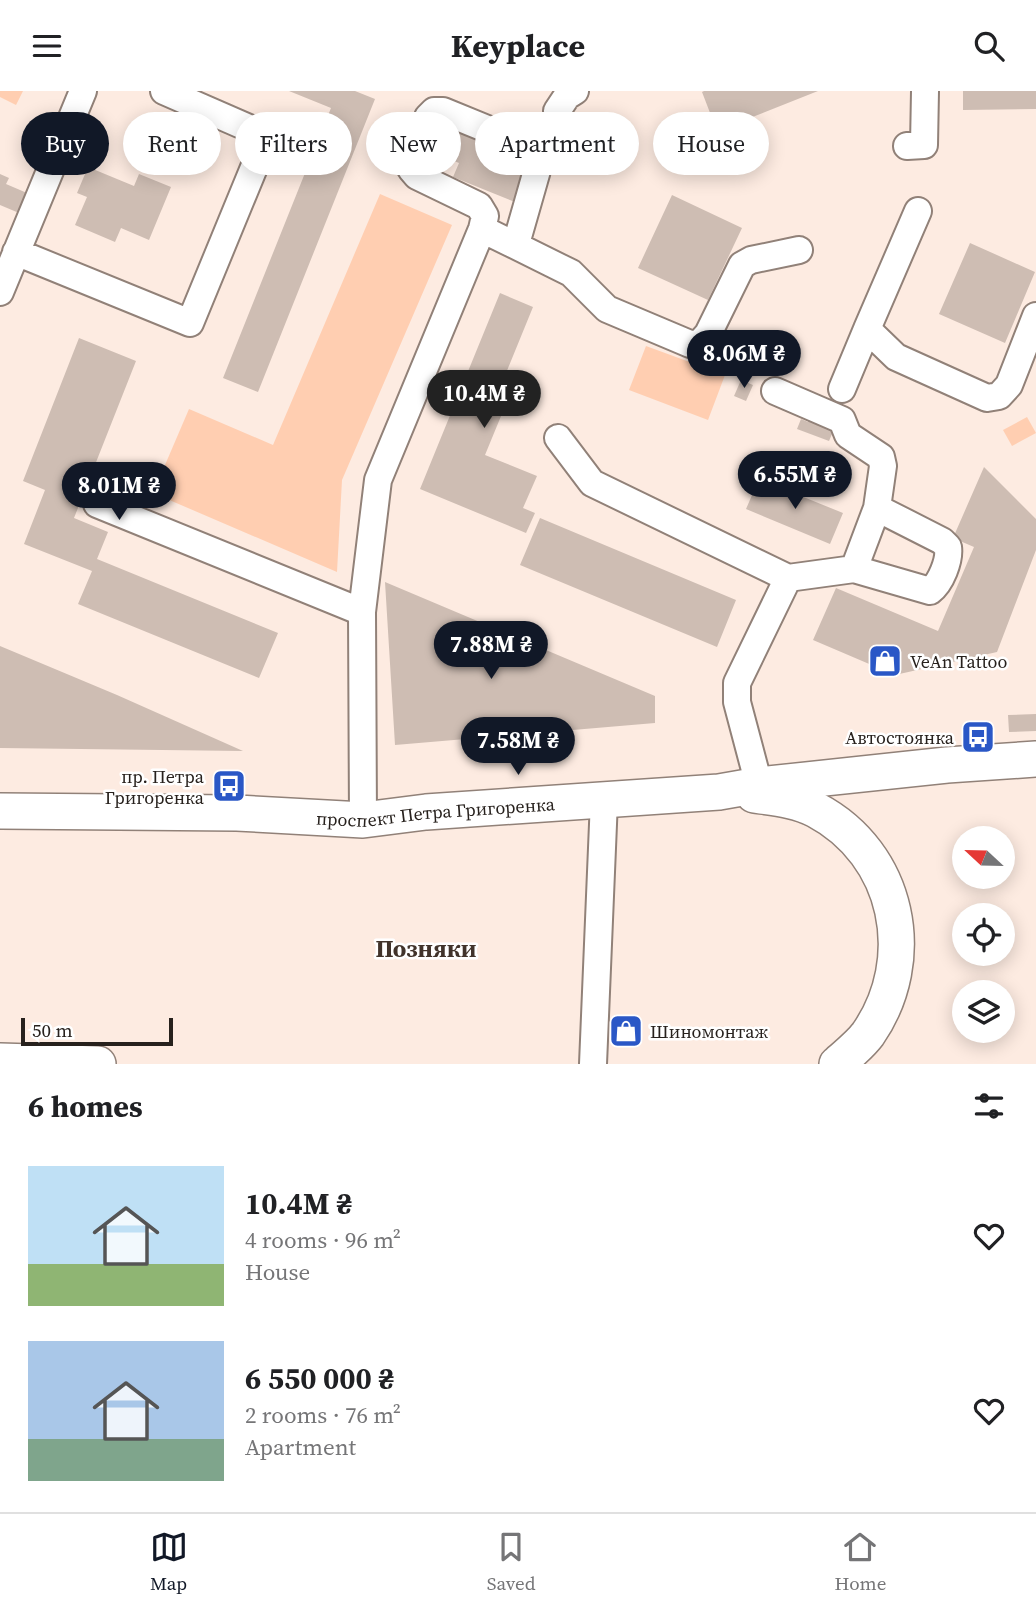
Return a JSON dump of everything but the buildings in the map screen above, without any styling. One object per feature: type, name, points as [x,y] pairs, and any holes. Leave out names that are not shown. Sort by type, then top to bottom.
[{"type":"main road","name":"проспект Петра Григоренка","points":[[0,811],[237,813],[363,820],[426,812],[723,791],[947,765],[1036,759]]},
{"type":"main road","points":[[723,791],[785,799],[815,810],[845,830],[867,852],[891,897],[897,928],[895,960],[886,1002],[867,1036],[837,1064]]},
{"type":"main road","points":[[0,1061],[98,1064]]},
{"type":"lane","points":[[0,292],[9,257],[83,91]]},
{"type":"lane","points":[[9,257],[190,323],[267,136],[164,91]]},
{"type":"lane","points":[[557,111],[567,96],[575,91]]},
{"type":"lane","points":[[907,146],[924,145],[925,91]]},
{"type":"lane","points":[[363,820],[362,612],[378,480],[482,229],[485,216],[479,206],[417,176],[411,169],[411,160],[428,117],[434,111],[443,111],[543,145],[516,244]]},
{"type":"lane","points":[[842,389],[918,211]]},
{"type":"lane","points":[[482,229],[571,273],[607,309],[690,344],[700,343],[708,334],[742,265],[751,260],[799,250]]},
{"type":"lane","points":[[867,329],[896,357],[987,398],[999,396],[1009,386],[1036,316]]},
{"type":"lane","points":[[775,391],[839,417],[848,435],[881,457],[883,465],[877,508],[854,569]]},
{"type":"lane","points":[[558,438],[592,483],[788,578],[854,569],[930,591],[936,587],[949,555],[948,547],[942,541],[877,508]]},
{"type":"lane","points":[[97,504],[362,612]]},
{"type":"lane","points":[[759,785],[737,702],[737,683],[788,578]]},
{"type":"lane","points":[[593,1064],[604,800]]},
{"type":"shaded area","points":[[0,91],[23,91],[16,105],[0,97]]},
{"type":"shaded area","points":[[380,194],[452,225],[342,480],[337,572],[153,493],[189,409],[273,445]]},
{"type":"shaded area","points":[[646,346],[725,375],[708,420],[629,390]]},
{"type":"shaded area","points":[[1027,417],[1036,433],[1012,446],[1003,430]]},
{"type":"place","name":"VeAn Tattoo","points":[[885,661]]},
{"type":"place","name":"Автостоянка","points":[[978,737]]},
{"type":"place","name":"пр. Петра Григоренка","points":[[229,786]]},
{"type":"place","name":"Шиномонтаж","points":[[626,1031]]},
{"type":"district","name":"Позняки","points":[[426,948]]}]
